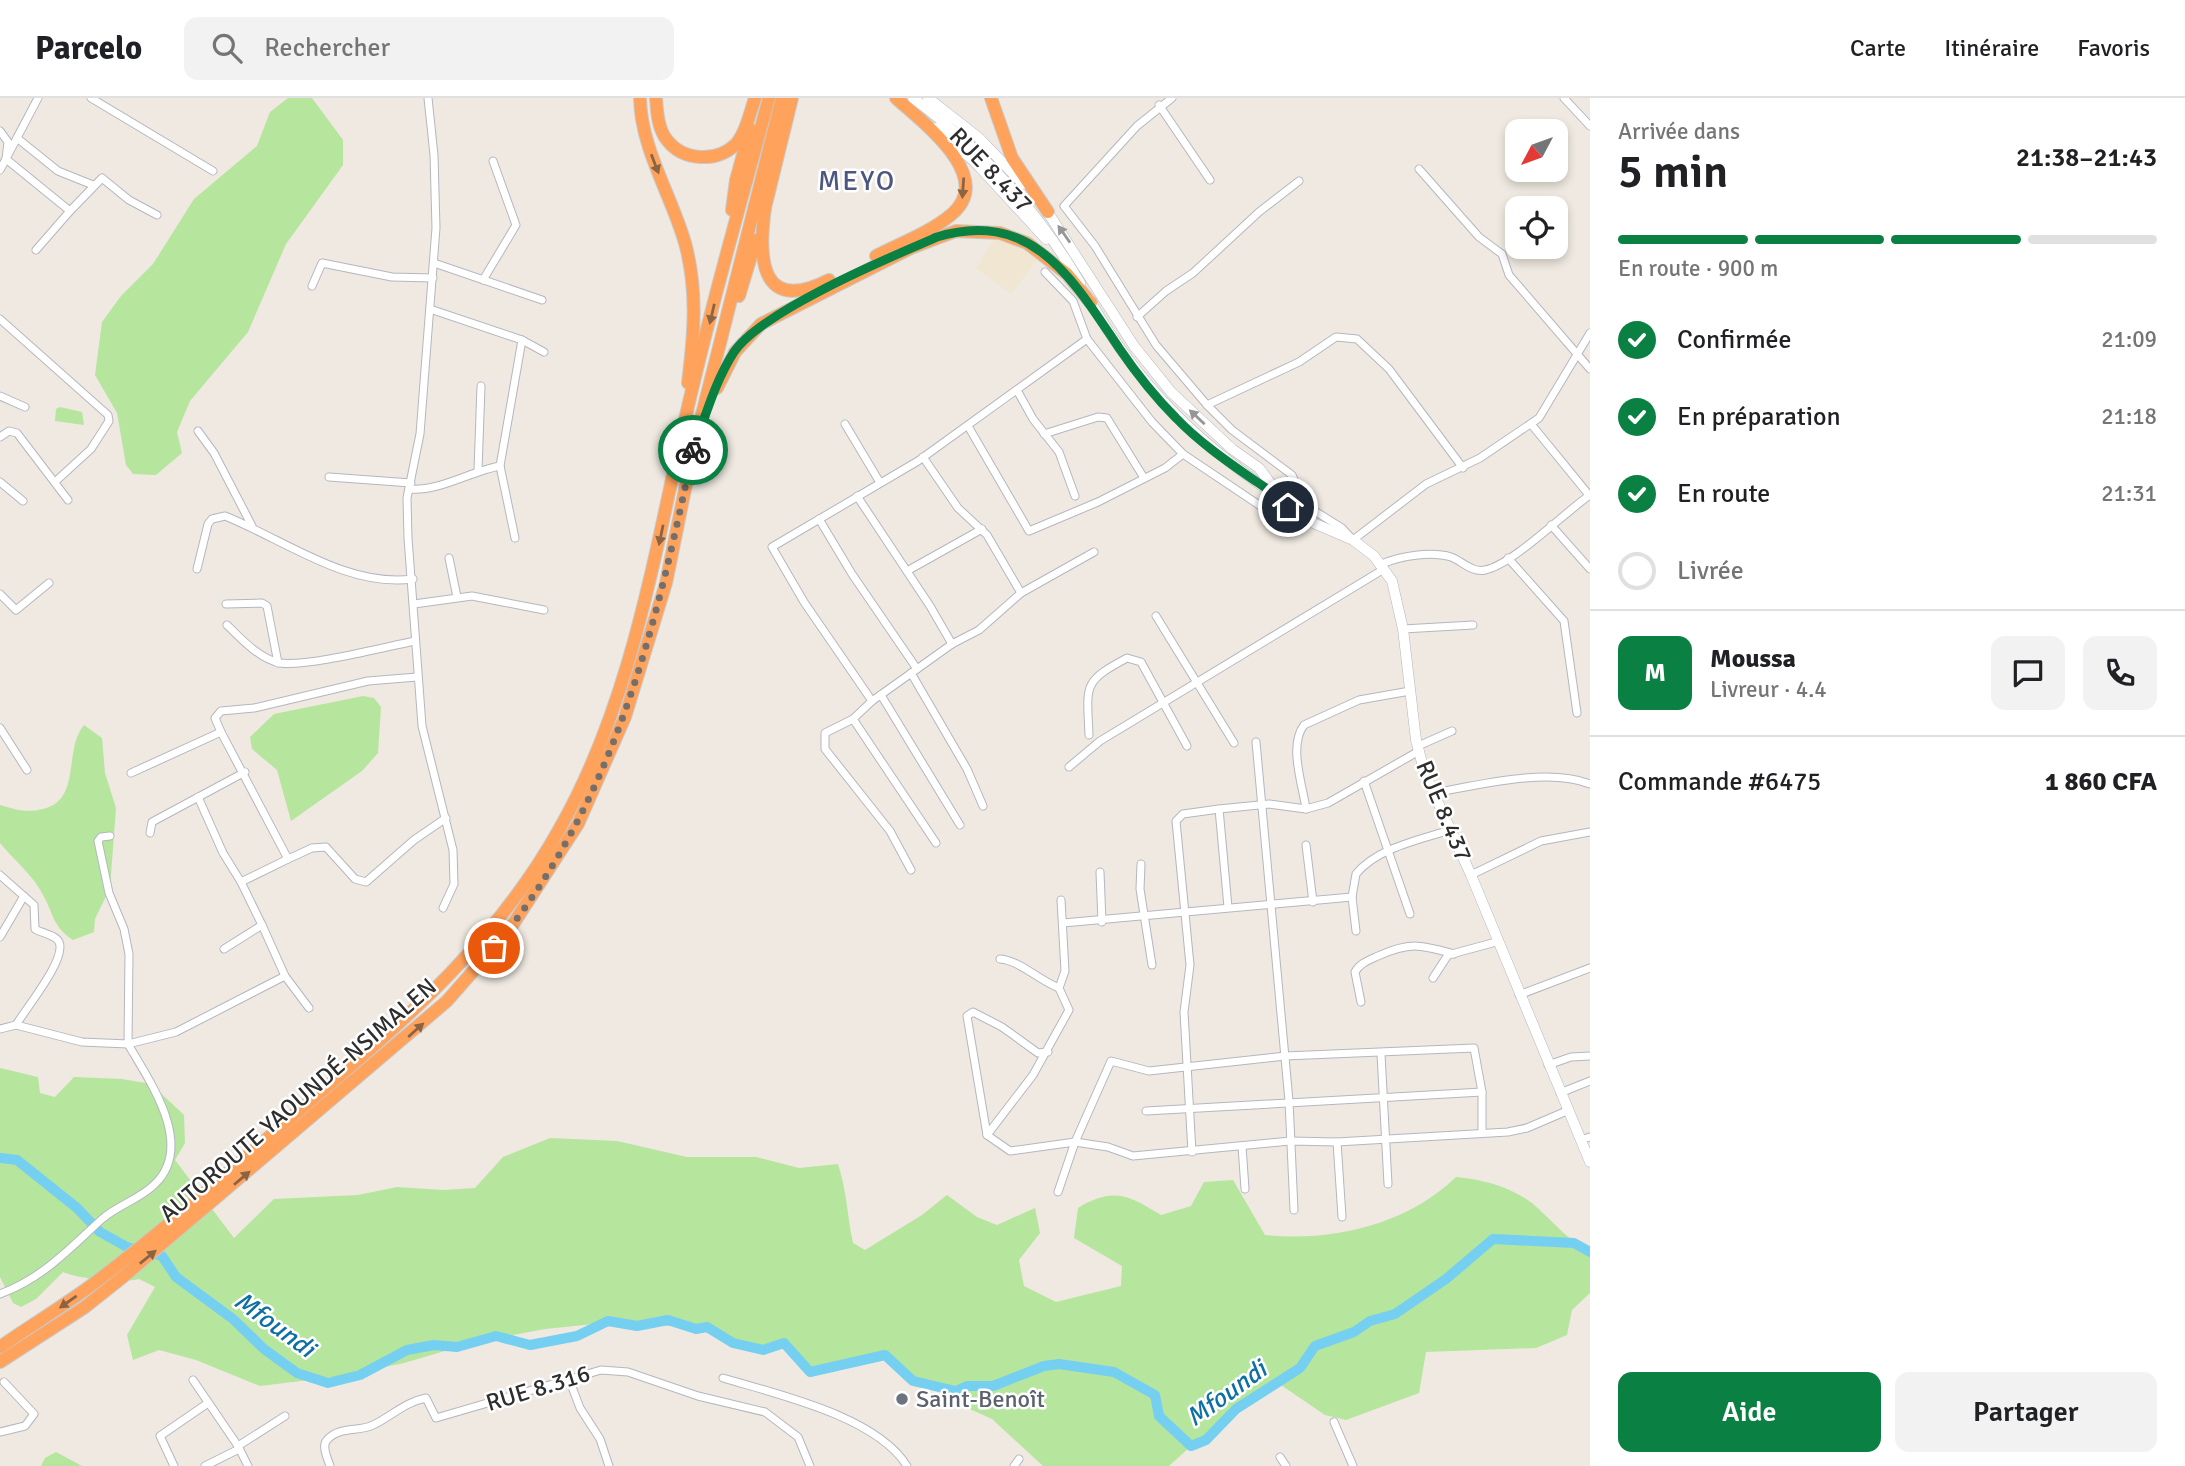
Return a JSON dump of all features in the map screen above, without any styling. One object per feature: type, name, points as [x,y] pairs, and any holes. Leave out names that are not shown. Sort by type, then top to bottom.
[{"type":"highway","points":[[640,98],[645,135],[677,217],[692,274],[694,337],[683,430]]},
{"type":"highway","points":[[656,98],[658,119],[665,139],[677,150],[704,157],[715,156],[735,145],[756,98]]},
{"type":"highway","points":[[728,247],[736,180],[756,98]]},
{"type":"highway","name":"AUTOROUTE YAOUNDÉ-NSIMALEN","points":[[168,1232],[450,977],[498,923],[537,866],[581,788],[619,693],[652,579],[683,430],[728,247],[769,98]]},
{"type":"highway","name":"AUTOROUTE YAOUNDÉ-NSIMALEN","points":[[0,1362],[85,1307],[121,1271],[432,1015],[479,968],[540,887],[578,824],[625,718],[666,583],[694,450],[782,98]]},
{"type":"highway","points":[[721,342],[746,277],[792,98]]},
{"type":"highway","points":[[765,208],[760,240],[762,264],[773,282],[784,289],[795,291],[822,284],[951,215],[963,199],[966,187],[960,163],[933,131],[896,98]]},
{"type":"highway","points":[[991,98],[1012,159],[1048,212]]},
{"type":"highway","points":[[694,450],[722,374],[748,336],[779,314],[937,237],[973,230],[1000,233],[1027,243],[1067,274],[1091,303]]},
{"type":"highway","name":"AUTOROUTE YAOUNDÉ-NSIMALEN","points":[[0,1346],[121,1271]]},
{"type":"highway","points":[[2,1377],[85,1307]]},
{"type":"main road","points":[[896,98],[975,162],[1068,262]]},
{"type":"main road","name":"RUE 8.437","points":[[913,98],[996,169],[1040,221],[1068,262],[1119,349],[1176,418],[1223,458],[1311,522],[1353,540],[1383,567],[1396,591],[1418,749],[1560,1093],[1586,1138],[1590,1162]]},
{"type":"main road","name":"RUE 8.437","points":[[928,98],[1003,160],[1048,212],[1150,368],[1198,418],[1259,468],[1281,498]]},
{"type":"main road","points":[[939,98],[979,138]]},
{"type":"street","points":[[0,170],[38,98]]},
{"type":"street","points":[[91,98],[213,171]]},
{"type":"street","points":[[428,98],[434,155],[434,263],[420,434],[410,486],[408,538],[422,726],[446,818],[455,876],[443,908]]},
{"type":"street","points":[[1172,98],[1160,105],[1064,206],[1095,246],[1156,345],[1207,405],[1232,430],[1292,475],[1305,505],[1342,528],[1353,540],[1426,484],[1463,468],[1531,424],[1547,409],[1590,333]]},
{"type":"street","points":[[1564,98],[1590,126]]},
{"type":"street","points":[[1160,105],[1210,180]]},
{"type":"street","points":[[0,131],[8,142],[6,159]]},
{"type":"street","points":[[17,138],[58,171],[93,185]]},
{"type":"street","points":[[6,159],[69,211]]},
{"type":"street","points":[[483,280],[516,225],[493,161]]},
{"type":"street","points":[[1419,169],[1479,237],[1502,254],[1509,275],[1590,369]]},
{"type":"street","points":[[36,250],[102,178],[129,200],[157,215]]},
{"type":"street","points":[[1137,317],[1167,291],[1194,273],[1259,212],[1299,181]]},
{"type":"street","points":[[312,286],[322,263],[392,277],[433,278]]},
{"type":"street","points":[[434,263],[542,300]]},
{"type":"street","points":[[1045,272],[1073,301],[1087,339],[1152,422],[1184,454],[1271,513],[1280,506],[1281,498]]},
{"type":"street","points":[[430,309],[522,340],[544,352]]},
{"type":"street","points":[[0,319],[108,415],[109,421],[91,449],[55,481]]},
{"type":"street","points":[[1207,405],[1299,362],[1336,337],[1357,339],[1389,369],[1463,468]]},
{"type":"street","points":[[872,701],[804,602],[772,547],[923,457],[1087,339]]},
{"type":"street","points":[[515,538],[500,466],[522,340]]},
{"type":"street","points":[[478,470],[481,386]]},
{"type":"street","points":[[1018,391],[1044,434],[1059,452],[1074,496]]},
{"type":"street","points":[[0,396],[25,407]]},
{"type":"street","points":[[1044,434],[1098,417],[1107,418],[1144,478]]},
{"type":"street","points":[[845,424],[879,481]]},
{"type":"street","points":[[1069,767],[1100,741],[1247,654],[1291,623],[1383,567],[1405,558],[1442,556],[1481,571],[1508,558],[1590,495],[1531,424]]},
{"type":"street","points":[[968,426],[1029,531],[1144,478],[1184,454]]},
{"type":"street","points":[[0,437],[9,431],[17,433],[68,500]]},
{"type":"street","points":[[198,431],[252,526]]},
{"type":"street","points":[[923,457],[958,508],[982,529],[1021,593]]},
{"type":"street","points":[[329,477],[429,488],[478,470],[500,466]]},
{"type":"street","points":[[0,482],[23,501]]},
{"type":"street","points":[[857,496],[952,644]]},
{"type":"street","points":[[197,569],[212,519],[225,516],[360,576],[385,582],[413,579]]},
{"type":"street","points":[[819,519],[914,671],[967,769],[983,806]]},
{"type":"street","points":[[1551,525],[1590,569]]},
{"type":"street","points":[[907,571],[982,529]]},
{"type":"street","points":[[911,870],[890,831],[825,749],[825,733],[853,719],[872,701],[952,644],[979,630],[1021,593],[1094,552]]},
{"type":"street","points":[[449,558],[457,597]]},
{"type":"street","points":[[1508,558],[1564,621],[1577,713]]},
{"type":"street","points":[[0,594],[16,610],[49,583]]},
{"type":"street","points":[[414,604],[472,596],[544,610]]},
{"type":"street","points":[[226,604],[262,603],[267,606],[278,663]]},
{"type":"street","points":[[1156,616],[1234,743]]},
{"type":"street","points":[[227,625],[246,645],[278,663],[307,662],[415,641]]},
{"type":"street","points":[[1403,629],[1473,625]]},
{"type":"street","points":[[1089,735],[1090,684],[1097,674],[1127,657],[1141,662],[1142,670],[1164,703],[1187,746]]},
{"type":"street","points":[[288,859],[215,718],[221,711],[254,708],[368,681],[417,677]]},
{"type":"street","points":[[1306,810],[1298,752],[1299,737],[1304,724],[1359,700],[1410,691]]},
{"type":"street","points":[[881,695],[960,825]]},
{"type":"street","points":[[853,719],[936,843]]},
{"type":"street","points":[[0,728],[27,770]]},
{"type":"street","points":[[1192,1152],[1184,1012],[1190,977],[1176,821],[1183,814],[1261,804],[1306,810],[1328,803],[1452,731]]},
{"type":"street","points":[[131,773],[221,732]]},
{"type":"street","points":[[1256,742],[1289,1101],[1294,1210]]},
{"type":"street","points":[[150,833],[152,822],[244,772]]},
{"type":"street","points":[[1434,793],[1534,779],[1569,778],[1590,784]]},
{"type":"street","points":[[1364,781],[1410,914]]},
{"type":"street","points":[[198,797],[285,976],[309,1008]]},
{"type":"street","points":[[1219,809],[1228,907]]},
{"type":"street","points":[[241,882],[312,848],[326,848],[355,879],[366,882],[414,840],[446,818]]},
{"type":"street","points":[[1356,931],[1352,897],[1356,874],[1389,851],[1450,830]]},
{"type":"street","points":[[1471,875],[1541,841],[1590,832]]},
{"type":"street","points":[[0,1294],[30,1281],[52,1266],[105,1217],[156,1184],[171,1161],[172,1135],[150,1083],[128,1044],[129,954],[98,850],[101,836],[110,836]]},
{"type":"street","points":[[1307,845],[1313,902]]},
{"type":"street","points":[[1142,864],[1140,889],[1152,964]]},
{"type":"street","points":[[1100,872],[1102,922]]},
{"type":"street","points":[[0,875],[36,907],[35,929],[57,939],[60,951],[60,960],[16,1025]]},
{"type":"street","points":[[0,937],[24,896]]},
{"type":"street","points":[[1063,923],[1102,922],[1185,911],[1352,897]]},
{"type":"street","points":[[1059,988],[1065,971],[1061,900]]},
{"type":"street","points":[[224,949],[262,925]]},
{"type":"street","points":[[1433,978],[1442,960],[1496,942]]},
{"type":"street","points":[[1361,1002],[1355,972],[1368,960],[1408,944],[1434,947],[1454,954]]},
{"type":"street","points":[[987,1135],[1023,1090],[1048,1052],[1069,1010],[1059,988],[1033,976],[1015,962],[1000,959]]},
{"type":"street","points":[[1519,995],[1588,969],[1590,979]]},
{"type":"street","points":[[0,1029],[16,1025],[82,1042],[128,1044],[176,1032],[285,976]]},
{"type":"street","points":[[1048,1052],[1038,1053],[1002,1027],[969,1012],[967,1016],[971,1055],[987,1135],[1010,1152],[1076,1142],[1133,1156],[1290,1141],[1387,1140],[1517,1131],[1569,1110]]},
{"type":"street","points":[[1058,1192],[1109,1062],[1149,1071],[1285,1056],[1474,1048],[1482,1091],[1482,1133]]},
{"type":"street","points":[[1381,1054],[1388,1184]]},
{"type":"street","points":[[1548,1065],[1571,1057],[1590,1056]]},
{"type":"street","points":[[1560,1093],[1590,1081]]},
{"type":"street","points":[[1146,1111],[1482,1091]]},
{"type":"street","points":[[1337,1142],[1342,1217]]},
{"type":"street","points":[[1242,1146],[1245,1189]]},
{"type":"street","name":"RUE 8.316","points":[[330,1466],[324,1445],[326,1441],[347,1429],[372,1426],[413,1401],[426,1398],[436,1418],[601,1370],[628,1372],[698,1396],[765,1412],[798,1437],[810,1466]]},
{"type":"street","points":[[0,1432],[25,1426],[34,1414],[2,1377]]},
{"type":"street","points":[[723,1378],[794,1397],[839,1415],[898,1454],[907,1466]]},
{"type":"street","points":[[569,1379],[580,1408],[600,1439],[608,1466]]},
{"type":"street","points":[[192,1380],[248,1466]]},
{"type":"street","points":[[174,1466],[160,1436],[208,1403]]},
{"type":"street","points":[[205,1466],[285,1416]]},
{"type":"street","points":[[1334,1422],[1353,1466]]},
{"type":"street","points":[[1280,1457],[1286,1466]]},
{"type":"street","points":[[1014,1466],[1019,1459]]},
{"type":"shaded area","points":[[998,233],[1039,258],[1011,294],[976,268]]},
{"type":"green space","points":[[288,98],[312,98],[343,140],[343,165],[286,244],[248,332],[190,401],[177,432],[182,453],[156,475],[133,474],[126,465],[117,413],[95,375],[102,322],[121,296],[153,264],[194,199],[257,146],[270,112]]},
{"type":"green space","points":[[60,407],[82,412],[84,425],[55,421],[56,409]]},
{"type":"green space","points":[[363,696],[374,698],[381,707],[378,753],[362,771],[291,821],[277,770],[252,749],[250,737],[274,714]]},
{"type":"green space","points":[[84,725],[102,738],[105,773],[116,808],[110,888],[95,919],[94,932],[73,940],[57,925],[34,881],[0,843],[0,805],[32,811],[55,804],[68,785],[74,747]]},
{"type":"green space","points":[[0,1068],[38,1077],[40,1093],[55,1097],[74,1077],[122,1079],[151,1084],[184,1115],[185,1143],[175,1160],[234,1238],[274,1199],[358,1195],[397,1187],[443,1190],[475,1188],[503,1157],[550,1138],[617,1141],[687,1157],[756,1157],[799,1168],[838,1164],[853,1243],[865,1250],[922,1215],[947,1195],[977,1217],[997,1225],[1035,1208],[1040,1233],[1019,1260],[1024,1286],[1056,1302],[1121,1286],[1122,1266],[1074,1238],[1078,1208],[1101,1197],[1129,1198],[1161,1215],[1191,1206],[1204,1182],[1233,1180],[1265,1235],[1316,1236],[1367,1227],[1391,1218],[1436,1194],[1456,1177],[1466,1178],[1496,1185],[1524,1197],[1574,1242],[1590,1252],[1590,1293],[1572,1310],[1567,1335],[1536,1348],[1426,1352],[1419,1393],[1346,1420],[1325,1415],[1278,1383],[1236,1409],[1206,1440],[1191,1446],[1169,1466],[1043,1466],[992,1419],[952,1401],[942,1388],[913,1381],[886,1355],[810,1372],[784,1343],[763,1350],[733,1343],[707,1327],[594,1324],[545,1329],[472,1343],[404,1363],[334,1377],[260,1386],[196,1360],[159,1350],[133,1360],[127,1335],[155,1287],[139,1279],[101,1280],[63,1272],[36,1299],[21,1307],[13,1303],[0,1277]]},
{"type":"green space","points":[[56,1452],[82,1466],[41,1466],[45,1458]]},
{"type":"waterway","name":"Mfoundi","points":[[0,1158],[17,1160],[77,1208],[100,1232],[127,1247],[162,1256],[176,1277],[233,1319],[264,1349],[297,1373],[328,1383],[360,1375],[407,1350],[434,1345],[457,1347],[496,1336],[530,1345],[577,1336],[608,1321],[637,1326],[668,1320],[696,1329],[707,1327],[733,1343],[763,1350],[784,1343],[810,1372],[885,1355],[913,1381],[956,1391],[967,1386],[993,1386],[1044,1366],[1059,1364],[1114,1372],[1155,1395],[1159,1416],[1191,1446],[1206,1440],[1236,1409],[1300,1368],[1315,1346],[1354,1332],[1370,1321],[1395,1314],[1446,1279],[1493,1239],[1574,1243],[1590,1252]]},
{"type":"way so far","points":[[494,948],[558,860],[598,783],[625,718],[666,583],[693,450]]},
{"type":"place","name":"Saint-Benoît","points":[[902,1399]]},
{"type":"district","name":"MEYO","points":[[857,180]]},
{"type":"route","points":[[693,450],[722,374],[734,352],[761,324],[937,237],[956,231],[988,231],[1027,243],[1054,262],[1091,303],[1119,349],[1176,418],[1223,458],[1281,498],[1288,507]]}]
